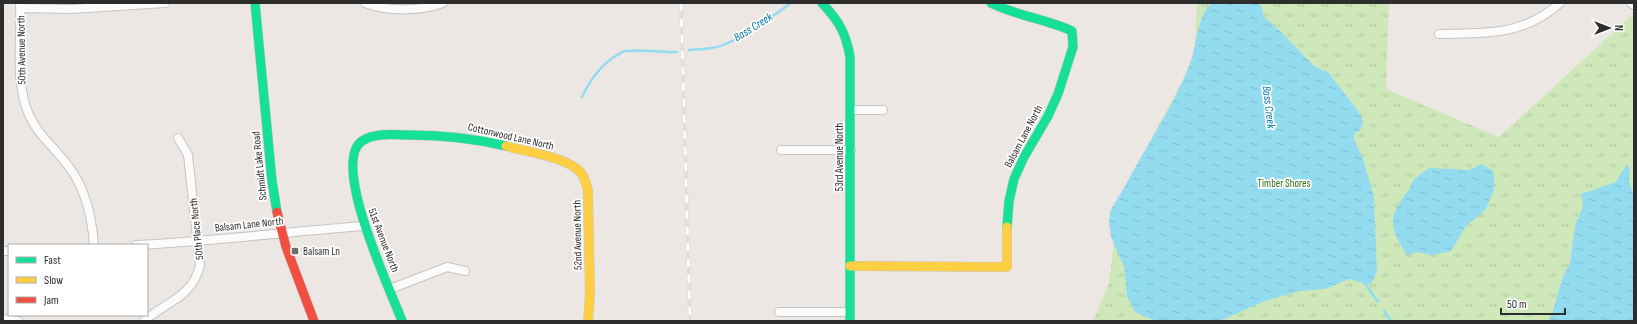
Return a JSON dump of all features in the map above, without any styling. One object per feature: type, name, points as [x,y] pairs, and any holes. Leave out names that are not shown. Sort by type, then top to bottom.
[{"type":"street","points":[[20,6],[72,9],[165,3]]},
{"type":"street","name":"Schmidt Lake Road","points":[[255,3],[272,181],[277,215],[293,269],[314,321]]},
{"type":"street","points":[[365,3],[374,7],[414,9],[430,7],[443,3]]},
{"type":"street","name":"53rd Avenue North","points":[[822,3],[838,20],[844,30],[848,42],[850,57],[850,317]]},
{"type":"street","name":"Balsam Lane North","points":[[850,266],[1007,267],[1006,224],[1008,201],[1014,179],[1021,160],[1044,122],[1061,86],[1074,42],[1072,31],[1058,24],[1039,21],[1013,13],[991,3]]},
{"type":"street","points":[[1439,34],[1491,33],[1510,30],[1530,24],[1547,14],[1560,3]]},
{"type":"street","name":"50th Avenue North","points":[[20,6],[20,71],[22,93],[29,114],[39,134],[66,163],[82,191],[91,217],[94,244]]},
{"type":"street","points":[[851,110],[883,110]]},
{"type":"street","name":"Cottonwood Lane North","points":[[352,166],[353,155],[358,146],[368,137],[376,135],[441,135],[477,139],[563,161]]},
{"type":"street","name":"50th Place North","points":[[144,321],[156,310],[189,290],[194,282],[200,265],[188,155],[178,138]]},
{"type":"street","points":[[781,150],[851,150]]},
{"type":"street","name":"52nd Avenue North","points":[[563,161],[578,169],[586,181],[588,191],[590,294],[588,321]]},
{"type":"street","name":"51st Avenue North","points":[[352,166],[356,194],[364,226],[402,321]]},
{"type":"street","name":"Balsam Lane North","points":[[148,244],[198,242],[364,226]]},
{"type":"street","points":[[390,289],[447,267],[465,271]]},
{"type":"street","points":[[779,312],[850,317]]},
{"type":"street","points":[[3,319],[18,321]]},
{"type":"green space","name":"Timber Shores","points":[[1197,3],[1389,3],[1386,89],[1499,137],[1631,16],[1634,17],[1634,321],[1092,321],[1096,315],[1109,283],[1114,242],[1110,215],[1182,82],[1195,50]]},
{"type":"water","points":[[1213,3],[1255,3],[1261,5],[1264,17],[1280,31],[1315,67],[1328,72],[1361,115],[1363,124],[1359,131],[1354,134],[1354,139],[1363,159],[1374,197],[1377,272],[1371,284],[1349,279],[1325,289],[1299,291],[1262,302],[1220,321],[1156,321],[1135,312],[1127,296],[1124,267],[1111,237],[1109,223],[1110,212],[1159,126],[1184,78],[1191,61],[1204,12]]},
{"type":"water","points":[[1482,164],[1494,172],[1494,190],[1486,209],[1466,226],[1451,251],[1432,255],[1418,252],[1407,255],[1397,237],[1393,223],[1396,208],[1409,190],[1413,180],[1429,168],[1469,170]]},
{"type":"water","points":[[1627,164],[1630,171],[1629,181],[1634,196],[1634,321],[1546,321],[1551,318],[1562,279],[1570,263],[1575,226],[1583,206],[1581,194],[1616,182]]},
{"type":"waterway","name":"Bass Creek","points":[[689,50],[714,48],[728,43],[753,30],[791,3]]},
{"type":"waterway","name":"Bass Creek","points":[[582,97],[588,85],[599,70],[622,52],[638,50],[677,52]]},
{"type":"waterway","name":"Bass Creek","points":[[1364,282],[1378,302]]},
{"type":"waterway","name":"Bass Creek","points":[[1384,311],[1391,321]]},
{"type":"railway","points":[[681,3],[690,321]]},
{"type":"traffic: fast","points":[[255,3],[272,181],[277,212]]},
{"type":"traffic: fast","points":[[822,3],[841,28],[850,57],[850,321]]},
{"type":"traffic: fast","points":[[991,3],[1072,31],[1073,47],[1058,94],[1048,116],[1024,157],[1014,179],[1009,201],[1007,227]]},
{"type":"traffic: fast","points":[[402,321],[366,228],[358,200],[353,174],[354,154],[362,141],[379,135],[446,136],[506,146]]},
{"type":"traffic: slow","points":[[506,146],[563,161],[577,169],[584,179],[588,191],[590,294],[588,321]]},
{"type":"traffic: slow","points":[[850,266],[1007,267],[1007,227]]},
{"type":"traffic: jam","points":[[277,212],[286,247],[314,321]]},
{"type":"place","name":"Balsam Ln","points":[[295,251]]}]
